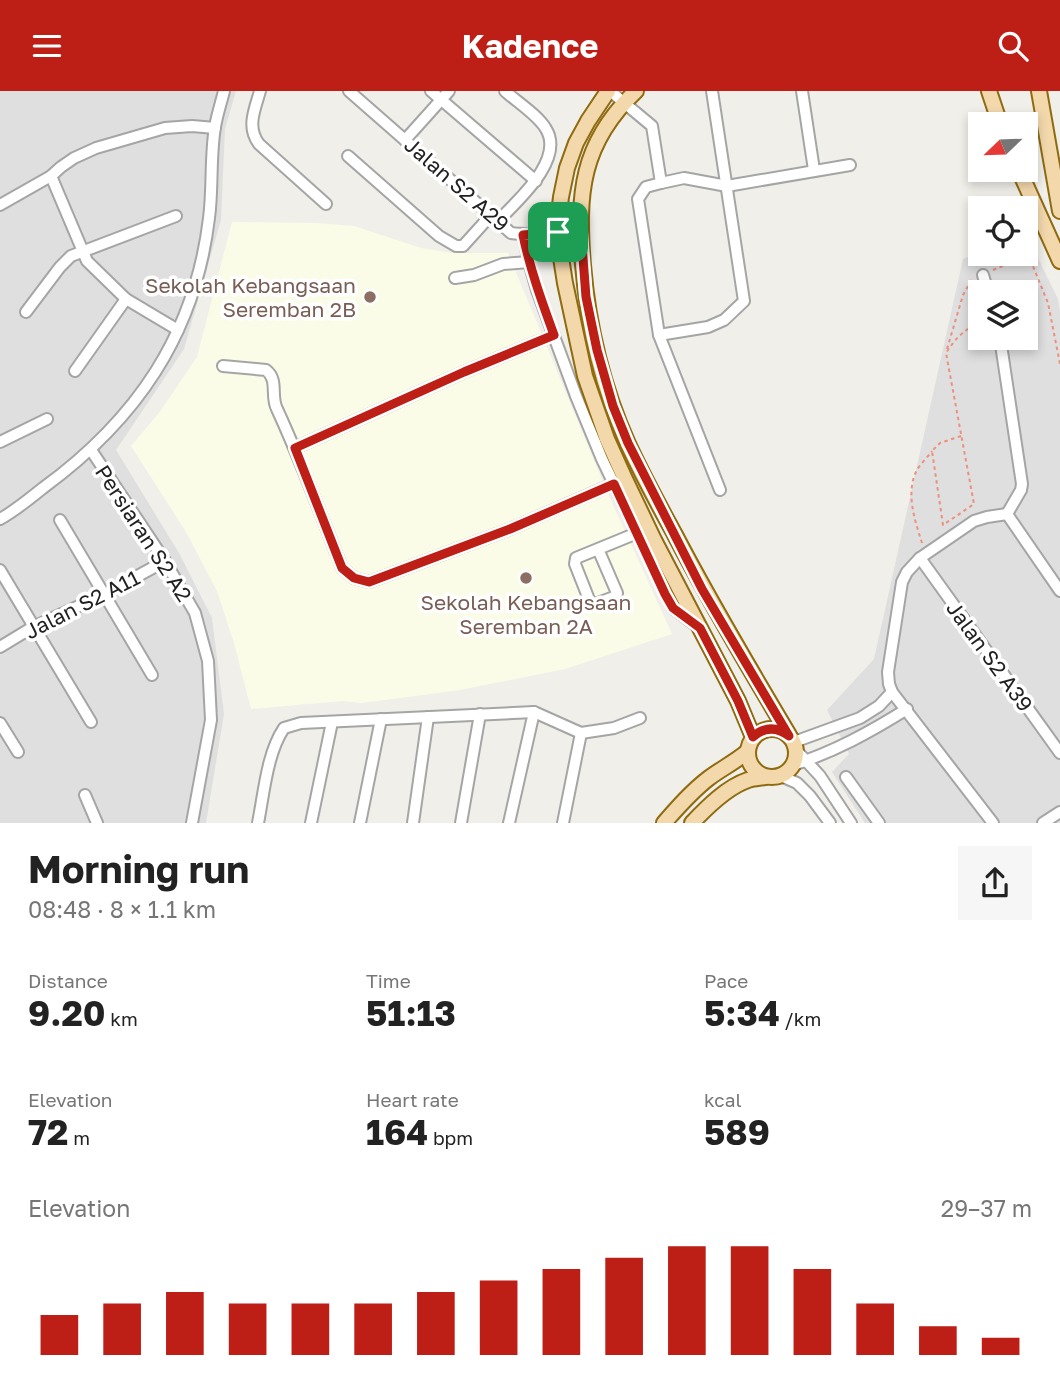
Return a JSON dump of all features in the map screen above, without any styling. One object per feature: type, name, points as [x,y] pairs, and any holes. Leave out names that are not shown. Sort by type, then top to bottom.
[{"type":"main road","points":[[609,91],[587,121],[576,143],[561,197],[558,232],[565,283],[585,376],[619,482],[700,628],[738,701],[753,737]]},
{"type":"main road","points":[[636,91],[611,118],[596,142],[584,174],[581,232],[586,297],[597,350],[613,406],[628,443],[702,589],[793,742],[796,758],[800,763],[781,776],[746,780],[730,789],[692,823]]},
{"type":"main road","points":[[989,91],[996,112]]},
{"type":"main road","points":[[1039,91],[1060,211]]},
{"type":"main road","points":[[1024,182],[1060,261]]},
{"type":"main road","points":[[765,777],[752,768],[748,760],[748,744],[753,737],[766,729],[782,731],[793,742]]},
{"type":"main road","points":[[664,823],[684,800],[747,752]]},
{"type":"street","points":[[0,519],[70,469],[91,450],[144,390],[172,345],[195,288],[209,219],[215,128],[224,91]]},
{"type":"street","points":[[260,91],[251,122],[253,136],[326,204]]},
{"type":"street","name":"Jalan S2 A29","points":[[349,91],[511,233],[523,235],[581,232]]},
{"type":"street","points":[[431,91],[445,96],[536,181]]},
{"type":"street","points":[[348,156],[439,236],[456,246],[463,246],[536,181],[547,160],[550,144],[548,132],[505,91]]},
{"type":"street","points":[[609,91],[652,126],[661,183]]},
{"type":"street","points":[[659,335],[708,327],[724,320],[744,301],[712,91]]},
{"type":"street","points":[[802,91],[814,170]]},
{"type":"street","points":[[405,140],[445,96]]},
{"type":"street","points":[[0,205],[51,176],[74,158],[96,148],[166,128],[215,128]]},
{"type":"street","points":[[720,490],[659,335],[638,199],[646,187],[684,178],[727,185],[850,165]]},
{"type":"street","points":[[51,176],[82,252],[93,269],[126,299],[178,330]]},
{"type":"street","points":[[26,312],[71,256],[176,216]]},
{"type":"street","points":[[523,235],[529,262],[581,408],[619,482],[636,533],[673,608],[700,628]]},
{"type":"street","points":[[456,278],[474,275],[503,264],[529,262]]},
{"type":"street","points":[[983,275],[984,280]]},
{"type":"street","points":[[75,372],[126,299]]},
{"type":"street","points":[[295,448],[554,335]]},
{"type":"street","points":[[1002,350],[1022,484],[1007,514]]},
{"type":"street","points":[[223,366],[265,370],[271,373],[274,381],[274,403],[295,448],[342,568],[354,578],[369,582],[510,529],[619,482]]},
{"type":"street","points":[[0,442],[47,419]]},
{"type":"street","name":"Persiaran S2 A2","points":[[91,450],[165,561],[195,613],[208,661],[211,720],[192,823]]},
{"type":"street","points":[[993,823],[892,692],[888,672],[902,582],[907,572],[923,556],[974,521],[1007,514]]},
{"type":"street","points":[[1007,514],[1060,591]]},
{"type":"street","points":[[60,520],[152,675]]},
{"type":"street","points":[[598,549],[617,593],[614,597],[595,604],[590,602],[576,558],[636,533]]},
{"type":"street","name":"Jalan S2 A39","points":[[923,556],[1060,753]]},
{"type":"street","name":"Jalan S2 A11","points":[[0,647],[33,627],[104,594],[165,561]]},
{"type":"street","points":[[0,570],[91,722]]},
{"type":"street","points":[[793,742],[860,718],[879,706],[892,692]]},
{"type":"street","points":[[800,763],[828,753],[868,733],[907,709]]},
{"type":"street","points":[[509,823],[534,712]]},
{"type":"street","points":[[258,823],[277,739],[284,728],[300,723],[534,712],[581,733],[614,728],[640,718]]},
{"type":"street","points":[[461,823],[480,714]]},
{"type":"street","points":[[413,823],[428,717]]},
{"type":"street","points":[[360,823],[381,719]]},
{"type":"street","points":[[312,823],[332,722]]},
{"type":"street","points":[[0,723],[18,752]]},
{"type":"street","points":[[563,823],[581,733]]},
{"type":"street","points":[[820,776],[821,765],[828,753]]},
{"type":"street","points":[[800,763],[820,776],[851,823]]},
{"type":"street","points":[[781,776],[797,783],[830,823]]},
{"type":"street","points":[[846,777],[879,823]]},
{"type":"street","points":[[85,795],[97,823]]},
{"type":"street","points":[[1044,823],[1060,812]]},
{"type":"path","points":[[932,451],[943,526],[974,503],[946,353],[963,295],[971,280],[1027,256],[1048,303],[1060,363]]},
{"type":"path","points":[[946,353],[954,340],[968,329]]},
{"type":"path","points":[[923,556],[913,509],[912,486],[918,470],[932,451],[940,443],[961,436]]},
{"type":"shaded area","points":[[0,91],[236,91],[225,129],[221,220],[184,349],[116,450],[179,553],[212,618],[224,714],[206,823],[0,823]]},
{"type":"shaded area","points":[[232,222],[354,226],[421,248],[452,253],[508,253],[608,494],[672,634],[565,669],[460,690],[362,703],[342,701],[251,709],[217,591],[186,532],[131,446],[159,413],[197,357]]},
{"type":"shaded area","points":[[968,257],[968,266],[1038,266],[1038,258],[1058,299],[1060,823],[865,823],[832,772],[849,754],[827,710],[874,659],[963,259]]},
{"type":"place","name":"Sekolah Kebangsaan Seremban 2B","points":[[370,297]]},
{"type":"place","name":"Sekolah Kebangsaan Seremban 2A","points":[[526,578]]},
{"type":"route","points":[[558,232],[581,232],[586,297],[597,350],[613,406],[628,443],[702,589],[789,736],[782,731],[766,729],[753,737],[738,701],[700,628],[673,608],[665,594],[614,484],[510,529],[369,582],[354,578],[342,568],[295,448],[554,335],[537,290],[523,235],[558,232]]}]
